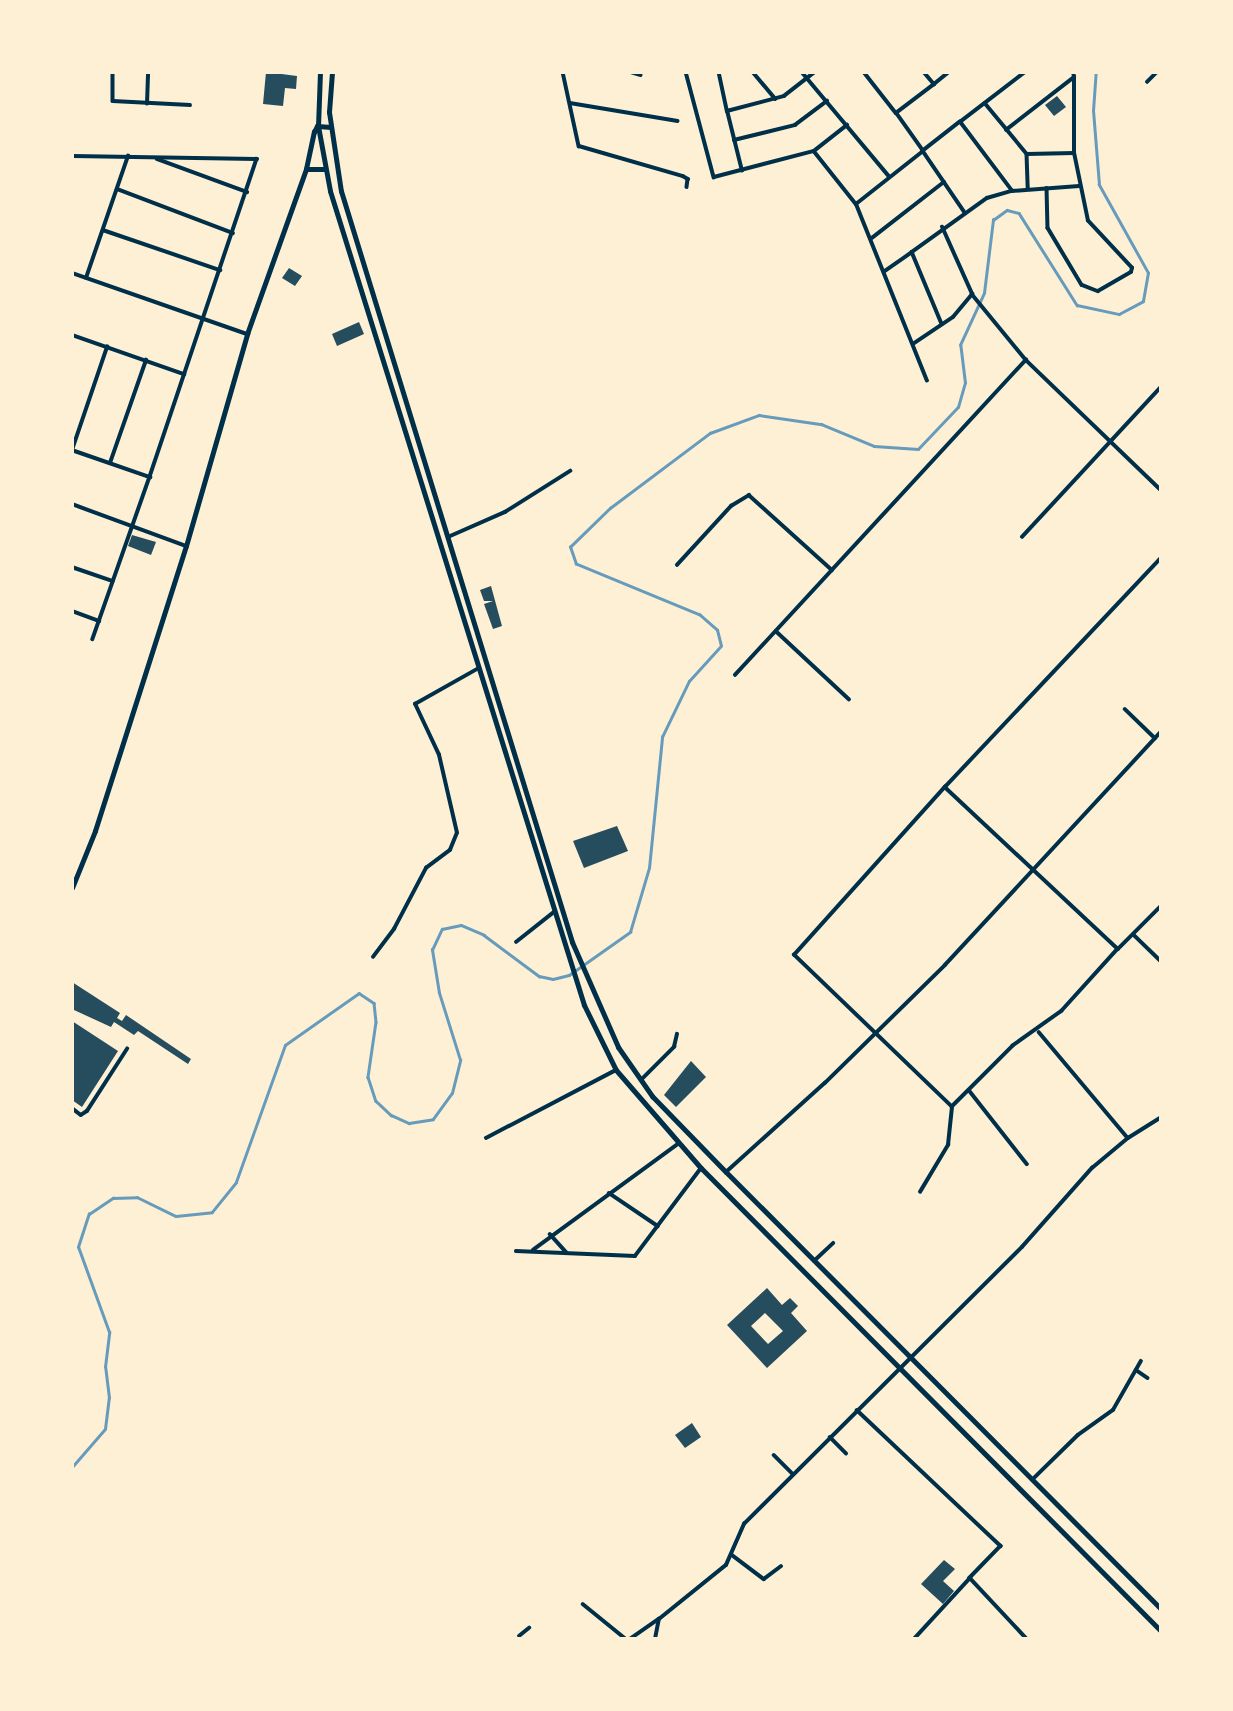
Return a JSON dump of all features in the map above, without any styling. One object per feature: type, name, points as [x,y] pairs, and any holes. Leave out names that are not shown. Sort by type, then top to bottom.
[{"type":"highway","points":[[320,72],[318,126],[324,169],[569,960],[584,1005],[616,1070],[677,1144],[1161,1631]]},
{"type":"highway","points":[[332,72],[331,127],[341,191],[578,957],[639,1081],[1031,1481],[1159,1607],[1144,1615]]},
{"type":"highway","points":[[306,169],[324,169]]},
{"type":"highway","points":[[524,818],[536,815]]},
{"type":"street","points":[[113,72],[113,101],[190,105]]},
{"type":"street","points":[[147,104],[148,72]]},
{"type":"street","points":[[563,72],[581,147],[683,176],[688,179],[687,187]]},
{"type":"street","points":[[631,72],[641,75]]},
{"type":"street","points":[[686,72],[712,174],[742,171],[814,151],[847,125]]},
{"type":"street","points":[[719,72],[742,171]]},
{"type":"street","points":[[753,72],[776,99]]},
{"type":"street","points":[[802,72],[889,176]]},
{"type":"street","points":[[727,111],[776,99],[815,72]]},
{"type":"street","points":[[864,72],[964,211]]},
{"type":"street","points":[[924,72],[934,84]]},
{"type":"street","points":[[896,113],[949,72]]},
{"type":"street","points":[[1016,72],[1020,76]]},
{"type":"street","points":[[856,204],[1025,72]]},
{"type":"street","points":[[1147,82],[1157,72]]},
{"type":"street","points":[[1006,130],[1074,75]]},
{"type":"street","points":[[1047,188],[1046,220],[1052,239],[1076,278],[1098,291],[1132,268],[1088,221],[1074,153],[1074,75]]},
{"type":"street","points":[[734,140],[795,125],[827,101]]},
{"type":"street","points":[[570,103],[677,121]]},
{"type":"street","points":[[985,103],[1027,154],[1028,189]]},
{"type":"street","points":[[960,122],[1012,191]]},
{"type":"street","points":[[72,888],[95,831],[186,546],[247,334],[306,169],[318,126],[331,127]]},
{"type":"street","points":[[814,151],[856,204],[927,381]]},
{"type":"street","points":[[72,153],[153,157],[255,157],[247,192],[93,639]]},
{"type":"street","points":[[1027,154],[1074,153]]},
{"type":"street","points":[[86,278],[128,156]]},
{"type":"street","points":[[153,157],[247,192]]},
{"type":"street","points":[[872,239],[944,182]]},
{"type":"street","points":[[885,271],[964,211],[1012,191],[1079,186]]},
{"type":"street","points":[[117,189],[233,233]]},
{"type":"street","points":[[942,227],[972,294],[983,309],[1026,360],[1108,442],[1161,490]]},
{"type":"street","points":[[103,229],[220,270]]},
{"type":"street","points":[[912,252],[942,324]]},
{"type":"street","points":[[72,273],[247,334]]},
{"type":"street","points":[[913,344],[942,324],[972,294]]},
{"type":"street","points":[[72,335],[184,374]]},
{"type":"street","points":[[107,347],[72,450],[150,477]]},
{"type":"street","points":[[110,463],[146,360]]},
{"type":"street","points":[[735,675],[1026,360]]},
{"type":"street","points":[[1022,537],[1161,387]]},
{"type":"street","points":[[448,537],[505,512],[570,471]]},
{"type":"street","points":[[677,565],[731,506],[749,495],[832,570]]},
{"type":"street","points":[[72,504],[186,546]]},
{"type":"street","points":[[952,1107],[802,966],[796,949],[945,787],[1160,562]]},
{"type":"street","points":[[72,567],[113,581]]},
{"type":"street","points":[[72,611],[99,621]]},
{"type":"street","points":[[776,631],[849,699]]},
{"type":"street","points":[[373,957],[394,929],[426,868],[450,850],[457,833],[439,755],[415,704],[477,669]]},
{"type":"street","points":[[1125,709],[1156,738]]},
{"type":"street","points":[[726,1172],[945,965],[1031,869],[1161,732]]},
{"type":"street","points":[[945,787],[1118,950]]},
{"type":"street","points":[[919,1192],[948,1146],[952,1107],[1013,1046],[1039,1032],[1161,906]]},
{"type":"street","points":[[516,942],[554,912]]},
{"type":"street","points":[[1134,935],[1161,961]]},
{"type":"street","points":[[1039,1032],[1128,1138]]},
{"type":"street","points":[[639,1081],[674,1047],[677,1034]]},
{"type":"street","points":[[72,1108],[81,1115],[88,1111],[127,1049]]},
{"type":"street","points":[[486,1138],[616,1070]]},
{"type":"street","points":[[969,1090],[1027,1164]]},
{"type":"street","points":[[583,1604],[628,1639],[659,1619],[726,1565],[741,1528],[793,1474],[1022,1247],[1092,1168],[1128,1138],[1161,1117]]},
{"type":"street","points":[[531,1251],[677,1144]]},
{"type":"street","points":[[516,1251],[626,1259],[635,1256],[701,1168]]},
{"type":"street","points":[[610,1193],[658,1226]]},
{"type":"street","points":[[551,1234],[568,1254]]},
{"type":"street","points":[[814,1261],[833,1243]]},
{"type":"street","points":[[1031,1481],[1078,1435],[1113,1410],[1141,1361]]},
{"type":"street","points":[[1136,1370],[1149,1378]]},
{"type":"street","points":[[858,1410],[1001,1546],[914,1639]]},
{"type":"street","points":[[831,1437],[846,1452]]},
{"type":"street","points":[[774,1455],[793,1474]]},
{"type":"street","points":[[732,1555],[764,1579],[781,1566]]},
{"type":"street","points":[[970,1578],[1027,1639]]},
{"type":"street","points":[[655,1639],[659,1619]]},
{"type":"street","points":[[519,1638],[529,1628]]},
{"type":"building","points":[[266,72],[297,76],[296,89],[285,88],[283,106],[263,104]]},
{"type":"building","points":[[1057,96],[1066,107],[1054,116],[1045,105]]},
{"type":"building","points":[[289,268],[302,276],[295,286],[282,278]]},
{"type":"building","points":[[359,322],[364,334],[337,346],[332,334]]},
{"type":"building","points":[[132,535],[156,542],[151,555],[128,546]]},
{"type":"building","points":[[491,586],[502,626],[493,629],[484,604],[493,601],[484,601],[480,590]]},
{"type":"building","points":[[617,826],[628,851],[584,868],[573,841]]},
{"type":"building","points":[[72,982],[120,1013],[117,1018],[122,1021],[126,1015],[191,1059],[188,1064],[138,1031],[134,1035],[114,1022],[111,1027],[74,1010]]},
{"type":"building","points":[[72,1021],[118,1051],[82,1107],[72,1100]]},
{"type":"building","points":[[691,1061],[706,1077],[676,1107],[664,1095]]},
{"type":"building","points":[[767,1288],[782,1305],[790,1298],[798,1306],[791,1313],[807,1331],[767,1368],[727,1325]],"holes":[[[765,1313],[783,1331],[768,1344],[751,1326]]]},
{"type":"building","points":[[692,1423],[701,1437],[685,1448],[675,1435]]},
{"type":"building","points":[[944,1560],[955,1569],[943,1581],[954,1591],[943,1604],[921,1584]]},
{"type":"waterway","points":[[72,1467],[105,1429],[109,1398],[105,1367],[109,1332],[78,1247],[89,1214],[113,1198],[137,1197],[176,1216],[212,1212],[236,1182],[285,1045],[359,993],[374,1003],[376,1022],[368,1077],[376,1101],[391,1115],[409,1123],[433,1119],[452,1093],[460,1060],[439,993],[432,950],[442,929],[461,925],[484,935],[539,976],[553,979],[569,975],[630,932],[649,868],[662,737],[689,681],[721,646],[717,630],[700,615],[576,564],[570,547],[610,508],[710,433],[759,415],[821,424],[874,446],[918,449],[958,407],[965,383],[960,345],[984,293],[993,220],[1007,210],[1019,213],[1077,305],[1119,314],[1143,301],[1148,273],[1099,185],[1093,111],[1096,72]]}]
